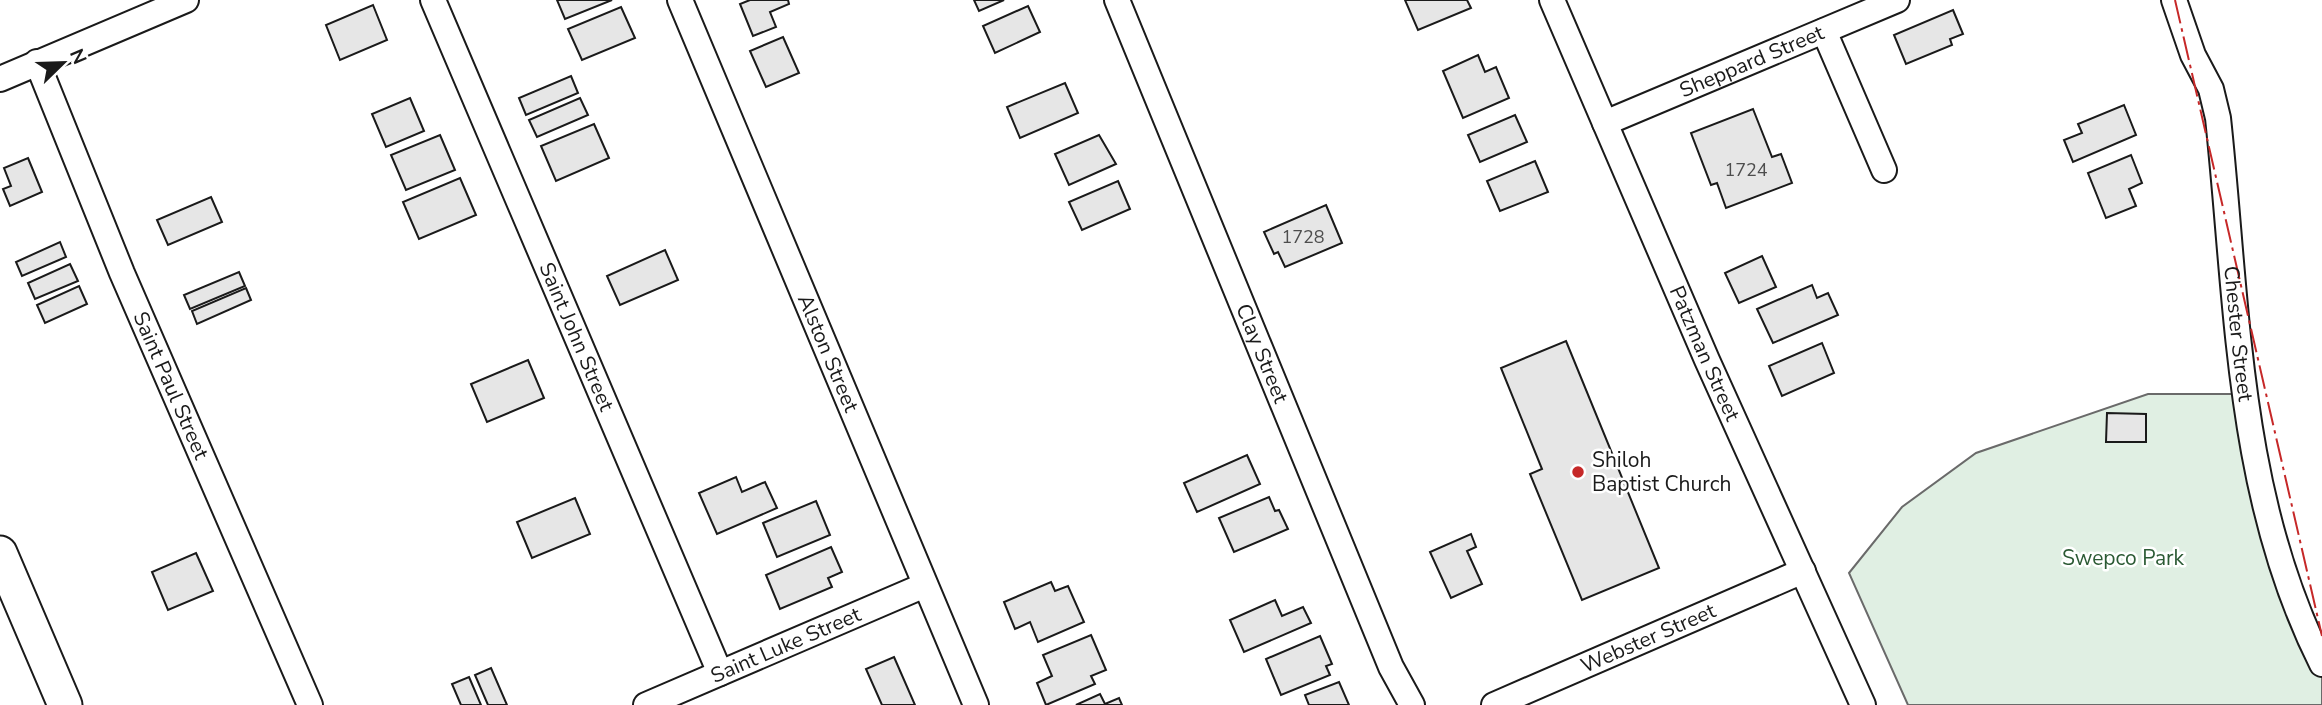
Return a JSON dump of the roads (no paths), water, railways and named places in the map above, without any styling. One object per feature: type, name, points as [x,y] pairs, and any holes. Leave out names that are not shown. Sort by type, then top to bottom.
[{"type":"main road","points":[[0,553],[65,705]]},
{"type":"street","points":[[0,79],[186,0]]},
{"type":"street","name":"Saint John Street","points":[[433,0],[720,673]]},
{"type":"street","name":"Alston Street","points":[[680,0],[976,705]]},
{"type":"street","name":"Clay Street","points":[[1117,0],[1393,672],[1412,705]]},
{"type":"street","name":"Patzman Street","points":[[1552,0],[1707,360],[1863,705]]},
{"type":"street","name":"Sheppard Street","points":[[1605,123],[1897,0]]},
{"type":"street","name":"Chester Street","points":[[2174,0],[2193,55],[2211,89],[2218,118],[2235,316],[2250,433],[2268,528],[2293,602],[2322,664]]},
{"type":"street","points":[[1824,31],[1884,170]]},
{"type":"street","name":"Saint Paul Street","points":[[37,62],[122,274],[310,705]]},
{"type":"street","name":"Webster Street","points":[[1494,705],[1803,572]]},
{"type":"street","name":"Saint Luke Street","points":[[646,705],[925,585]]},
{"type":"place","name":"Shiloh Baptist Church","points":[[1578,472]]},
{"type":"park label","name":"Swepco Park","points":[[2123,558]]}]
